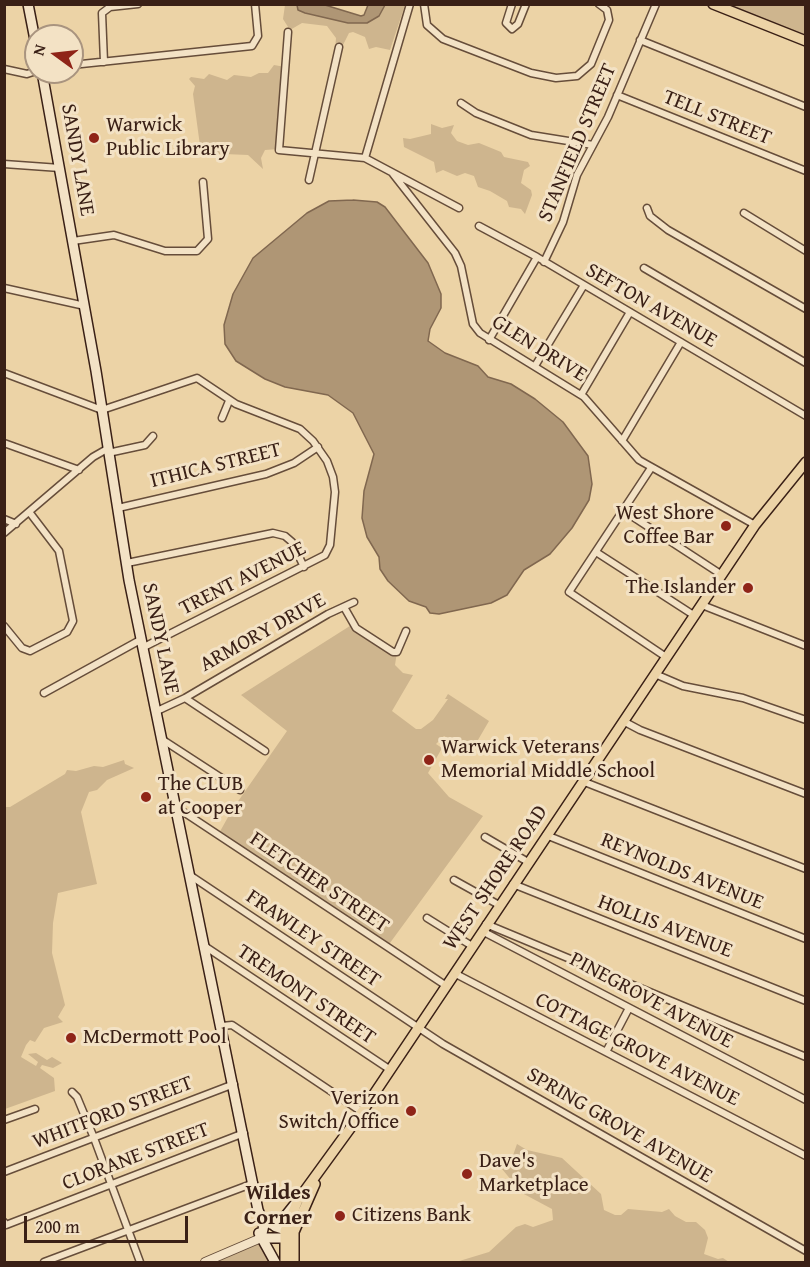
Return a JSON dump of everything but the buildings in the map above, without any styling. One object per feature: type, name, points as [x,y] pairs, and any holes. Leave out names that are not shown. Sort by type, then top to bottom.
[{"type":"main road","points":[[28,4],[32,24]]},
{"type":"main road","points":[[713,4],[806,41]]},
{"type":"main road","name":"SANDY LANE","points":[[44,84],[85,306],[127,563],[260,1213],[257,1219],[261,1238],[275,1263]]},
{"type":"main road","name":"WEST SHORE ROAD","points":[[285,1263],[298,1200],[362,1112],[755,525],[804,468]]},
{"type":"main road","name":"WEST SHORE ROAD","points":[[294,1263],[289,1235],[322,1168]]},
{"type":"main road","points":[[271,1224],[283,1219],[298,1200]]},
{"type":"main road","points":[[260,1213],[271,1224],[289,1235]]},
{"type":"main road","points":[[261,1238],[289,1235]]},
{"type":"street","points":[[104,62],[102,13],[110,7],[138,4]]},
{"type":"street","points":[[84,64],[252,46],[258,36],[255,4]]},
{"type":"street","points":[[365,158],[410,4]]},
{"type":"street","points":[[424,4],[427,25],[443,39],[531,73],[556,78],[577,76],[591,64],[609,20],[607,10],[599,4]]},
{"type":"street","points":[[512,4],[506,23],[512,29],[518,24],[526,4]]},
{"type":"street","name":"STANFIELD STREET","points":[[544,262],[563,222],[576,177],[617,95],[656,4]]},
{"type":"street","points":[[288,32],[279,150],[365,158],[459,208]]},
{"type":"street","points":[[640,40],[806,107]]},
{"type":"street","points":[[309,180],[339,47]]},
{"type":"street","points":[[4,69],[24,73]]},
{"type":"street","name":"TELL STREET","points":[[617,95],[806,171]]},
{"type":"street","points":[[461,103],[476,113],[531,135],[593,145]]},
{"type":"street","points":[[4,164],[60,168]]},
{"type":"street","name":"GLEN DRIVE","points":[[393,174],[455,253],[461,266],[472,324],[489,340],[580,395],[591,404],[639,460],[755,525]]},
{"type":"street","points":[[73,241],[114,235],[165,251],[197,251],[208,239],[203,182]]},
{"type":"street","points":[[647,208],[650,216],[668,230],[806,309]]},
{"type":"street","points":[[744,213],[806,251]]},
{"type":"street","name":"SEFTON AVENUE","points":[[479,226],[537,257],[806,416]]},
{"type":"street","points":[[489,340],[537,257]]},
{"type":"street","points":[[644,268],[806,363]]},
{"type":"street","points":[[535,366],[584,285]]},
{"type":"street","points":[[4,288],[85,306]]},
{"type":"street","points":[[580,395],[630,312]]},
{"type":"street","points":[[622,441],[681,342]]},
{"type":"street","points":[[4,373],[102,410]]},
{"type":"street","name":"TRENT AVENUE","points":[[44,693],[143,643],[304,567],[325,555],[330,545],[334,487],[331,469],[318,447],[295,426],[229,401],[193,379],[102,410]]},
{"type":"street","points":[[222,418],[229,401]]},
{"type":"street","points":[[4,533],[79,470],[107,451],[145,445],[153,436]]},
{"type":"street","points":[[4,442],[79,470]]},
{"type":"street","name":"ITHICA STREET","points":[[118,508],[266,474],[294,463],[318,447]]},
{"type":"street","points":[[651,468],[571,588],[569,595],[666,657]]},
{"type":"street","points":[[624,511],[722,575]]},
{"type":"street","points":[[4,626],[22,648],[30,651],[67,632],[73,621],[59,551],[30,513]]},
{"type":"street","points":[[4,519],[16,524]]},
{"type":"street","points":[[127,563],[273,533],[285,536],[292,542],[304,567]]},
{"type":"street","points":[[596,552],[694,616]]},
{"type":"street","name":"ARMORY DRIVE","points":[[157,711],[185,698],[354,602]]},
{"type":"street","points":[[702,605],[806,646]]},
{"type":"street","points":[[344,607],[356,628],[393,652],[397,652],[406,631]]},
{"type":"street","points":[[655,674],[683,686],[743,698],[806,720]]},
{"type":"street","points":[[185,698],[265,751]]},
{"type":"street","points":[[623,721],[806,794]]},
{"type":"street","points":[[163,740],[240,790]]},
{"type":"street","points":[[582,781],[806,869]]},
{"type":"street","name":"FLETCHER STREET","points":[[176,807],[445,985]]},
{"type":"street","name":"REYNOLDS AVENUE","points":[[546,835],[806,939]]},
{"type":"street","points":[[485,837],[528,862]]},
{"type":"street","name":"FRAWLEY STREET","points":[[191,876],[417,1028]]},
{"type":"street","points":[[454,880],[499,905]]},
{"type":"street","name":"HOLLIS AVENUE","points":[[513,884],[806,1001]]},
{"type":"street","points":[[427,918],[472,946]]},
{"type":"street","points":[[484,927],[806,1057]]},
{"type":"street","name":"PINEGROVE AVENUE","points":[[484,927],[629,1008],[806,1100]]},
{"type":"street","name":"TREMONT STREET","points":[[206,947],[389,1069]]},
{"type":"street","name":"COTTAGE GROVE AVENUE","points":[[454,973],[806,1156]]},
{"type":"street","points":[[606,1052],[629,1008]]},
{"type":"street","points":[[222,1026],[232,1025],[362,1112]]},
{"type":"street","name":"SPRING GROVE AVENUE","points":[[417,1028],[806,1251]]},
{"type":"street","name":"WHITFORD STREET","points":[[4,1172],[234,1084]]},
{"type":"street","points":[[72,1092],[77,1097],[94,1138],[140,1263]]},
{"type":"street","points":[[4,1120],[35,1109]]},
{"type":"street","name":"CLORANE STREET","points":[[5,1223],[244,1133]]},
{"type":"street","points":[[44,1263],[254,1183]]},
{"type":"street","points":[[206,1263],[261,1238]]},
{"type":"shaded area","points":[[285,5],[297,5],[298,10],[305,13],[348,23],[379,16],[385,5],[405,5],[390,50],[376,47],[369,49],[365,37],[353,32],[349,33],[343,45],[335,51],[336,38],[327,26],[302,23],[290,30],[283,19]]},
{"type":"shaded area","points":[[297,5],[325,5],[361,16],[364,15],[368,5],[385,5],[379,16],[367,23],[348,23],[305,13],[298,10]]},
{"type":"shaded area","points":[[714,5],[805,5],[805,41]]},
{"type":"shaded area","points":[[274,65],[285,67],[278,149],[265,150],[261,158],[263,169],[248,155],[201,153],[193,94],[195,86],[189,79],[191,77],[204,79],[209,74],[227,80],[234,75],[251,77],[259,73],[268,73]]},
{"type":"shaded area","points":[[431,124],[442,128],[454,125],[451,133],[457,141],[468,145],[479,143],[501,152],[504,157],[528,162],[530,166],[524,170],[521,183],[531,190],[532,195],[525,214],[521,209],[509,207],[507,201],[490,191],[478,187],[474,176],[465,173],[457,176],[443,170],[436,173],[434,162],[404,147],[403,138],[410,139],[431,134]]},
{"type":"shaded area","points":[[329,201],[377,202],[385,207],[428,263],[441,294],[441,308],[430,329],[428,341],[445,353],[478,366],[488,377],[511,384],[535,399],[563,422],[588,456],[592,484],[589,500],[572,528],[550,554],[524,570],[507,595],[491,603],[439,614],[430,613],[426,607],[409,601],[388,581],[380,569],[379,557],[367,537],[362,518],[364,491],[374,454],[353,413],[328,395],[285,387],[265,379],[236,361],[225,344],[224,325],[233,294],[253,258],[307,213]]},
{"type":"shaded area","points":[[353,624],[397,652],[395,665],[403,673],[413,675],[392,711],[416,729],[421,729],[433,720],[448,699],[445,699],[448,694],[489,721],[471,752],[444,736],[436,744],[442,748],[428,773],[449,797],[483,816],[387,947],[218,835],[232,810],[287,731],[241,695]]},
{"type":"shaded area","points":[[124,760],[125,764],[134,768],[107,780],[97,790],[89,792],[81,812],[97,884],[58,893],[53,923],[52,953],[65,1005],[58,1017],[63,1022],[44,1028],[35,1042],[30,1040],[26,1045],[21,1057],[36,1066],[38,1062],[28,1054],[36,1053],[47,1060],[52,1057],[62,1063],[53,1068],[42,1065],[40,1068],[54,1078],[55,1091],[5,1109],[5,807],[10,807],[65,774],[67,770],[103,767]]},
{"type":"shaded area","points":[[517,1144],[527,1150],[562,1158],[601,1194],[604,1210],[615,1215],[621,1215],[628,1209],[662,1212],[669,1209],[675,1216],[686,1222],[696,1222],[705,1230],[708,1238],[704,1254],[718,1259],[723,1258],[729,1262],[456,1262],[489,1252],[516,1227],[525,1224],[533,1227],[553,1220],[552,1209],[522,1193],[502,1169],[511,1161]]},
{"type":"shaded area","points":[[262,1236],[275,1262],[205,1262]]},
{"type":"place","name":"Warwick Public Library","points":[[94,138]]},
{"type":"place","name":"West Shore Coffee Bar","points":[[726,526]]},
{"type":"place","name":"The Islander","points":[[748,588]]},
{"type":"place","name":"Warwick Veterans Memorial Middle School","points":[[429,760]]},
{"type":"place","name":"The CLUB at Cooper","points":[[146,797]]},
{"type":"place","name":"McDermott Pool","points":[[71,1038]]},
{"type":"place","name":"Verizon Switch/Office","points":[[411,1111]]},
{"type":"place","name":"Dave's Marketplace","points":[[467,1174]]},
{"type":"place","name":"Citizens Bank","points":[[340,1216]]},
{"type":"district","name":"Wildes Corner","points":[[278,1206]]}]
